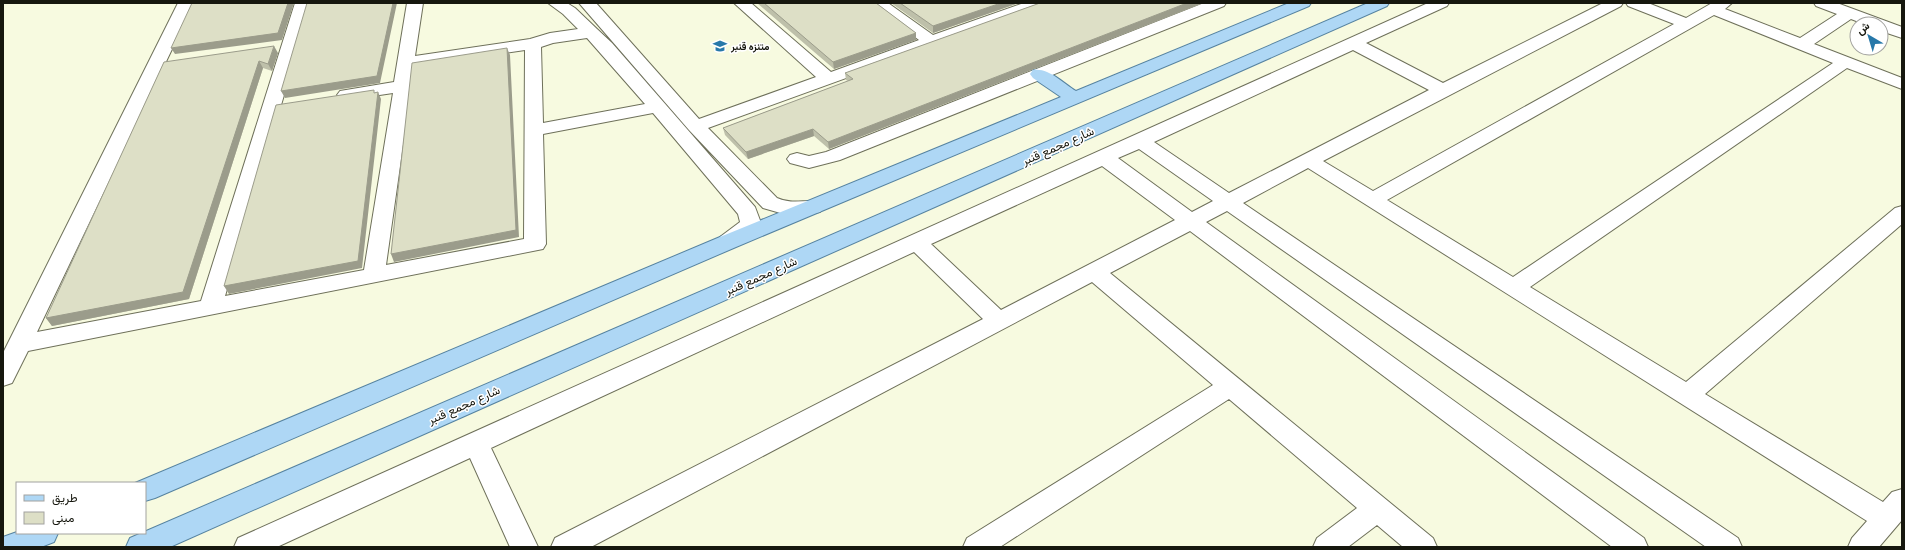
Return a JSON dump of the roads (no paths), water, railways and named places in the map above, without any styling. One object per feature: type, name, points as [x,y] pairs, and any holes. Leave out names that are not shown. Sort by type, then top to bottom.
[{"type":"main road","name":"شارع مجمع قنبر","points":[[140,547],[1262,38],[1303,3]]},
{"type":"main road","name":"شارع مجمع قنبر","points":[[146,490],[728,242],[1074,98],[1262,38],[1380,3]]},
{"type":"main road","points":[[1039,74],[1074,98]]},
{"type":"main road","points":[[11,547],[42,534]]},
{"type":"street","points":[[3,377],[165,63],[186,3]]},
{"type":"street","points":[[210,308],[279,106],[282,46],[303,3]]},
{"type":"street","points":[[374,275],[415,3]]},
{"type":"street","points":[[556,3],[569,11],[606,47],[639,74],[696,126],[770,203],[781,209],[796,210],[813,207]]},
{"type":"street","points":[[587,3],[639,74],[657,108],[748,212],[751,223],[741,233],[728,242]]},
{"type":"street","points":[[742,3],[828,78]]},
{"type":"street","points":[[878,3],[930,42]]},
{"type":"street","points":[[696,126],[930,42],[1017,6],[1039,3]]},
{"type":"street","points":[[797,159],[809,162],[833,156],[1218,3]]},
{"type":"street","points":[[248,547],[1441,3]]},
{"type":"street","points":[[565,547],[1443,90],[1615,3]]},
{"type":"street","points":[[1634,3],[1686,24]]},
{"type":"street","points":[[1822,3],[1857,16]]},
{"type":"street","points":[[1372,200],[1718,6],[1801,44],[1902,84]]},
{"type":"street","points":[[1801,44],[1849,13]]},
{"type":"street","points":[[1889,27],[1902,32]]},
{"type":"street","points":[[406,63],[533,44],[550,38],[591,32]]},
{"type":"street","points":[[1353,43],[1443,90]]},
{"type":"street","points":[[20,344],[535,244],[533,44]]},
{"type":"street","points":[[1514,287],[1845,62]]},
{"type":"street","points":[[333,97],[403,86]]},
{"type":"street","points":[[534,130],[657,108]]},
{"type":"street","points":[[1140,141],[1728,547]]},
{"type":"street","points":[[1102,158],[1634,547]]},
{"type":"street","points":[[1308,160],[1687,395],[1894,509],[1862,547]]},
{"type":"street","points":[[1687,395],[1902,213]]},
{"type":"street","points":[[916,242],[999,321]]},
{"type":"street","points":[[1094,272],[1423,547]]},
{"type":"street","points":[[976,547],[1230,386]]},
{"type":"street","points":[[476,443],[524,547]]},
{"type":"street","points":[[1327,547],[1377,509]]},
{"type":"place","name":"متنزه قنبر","points":[[720,46]]}]
